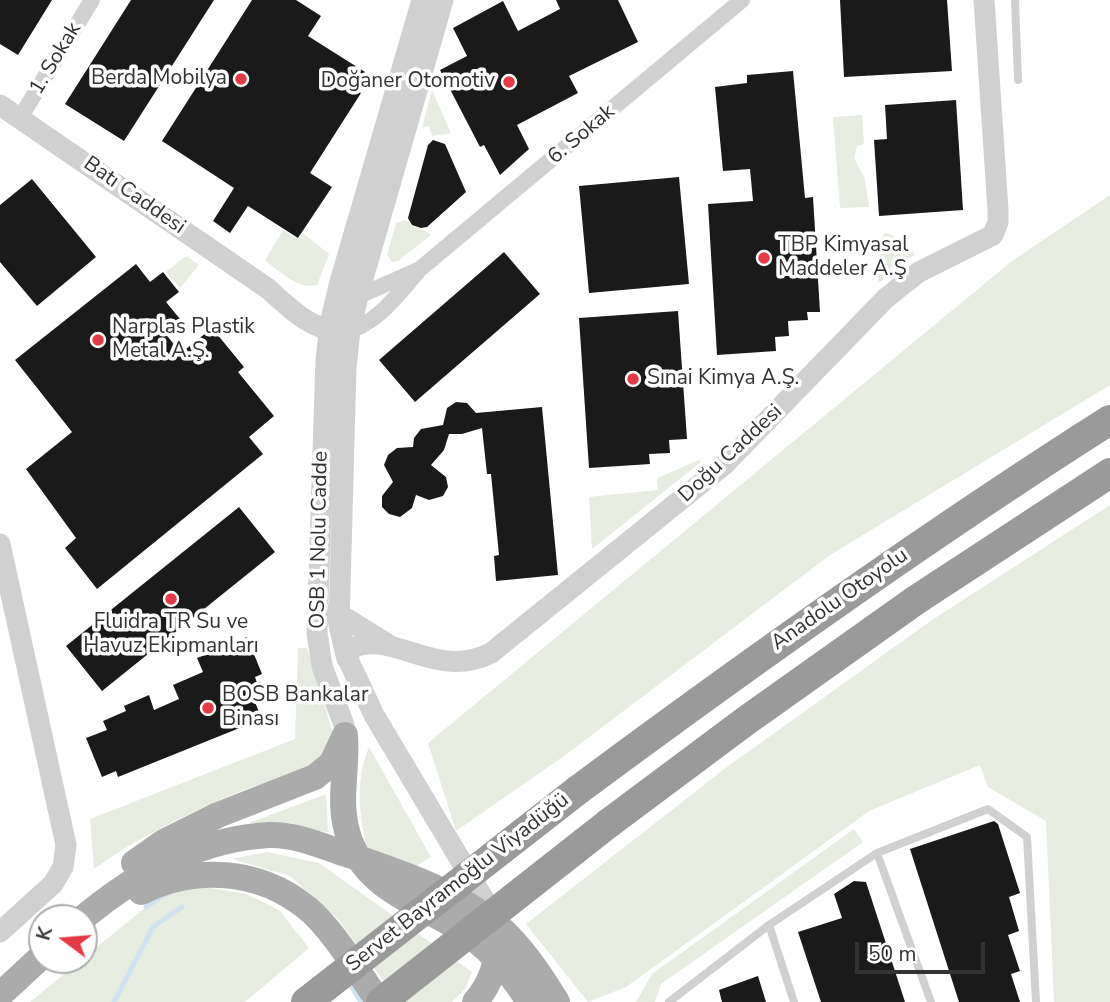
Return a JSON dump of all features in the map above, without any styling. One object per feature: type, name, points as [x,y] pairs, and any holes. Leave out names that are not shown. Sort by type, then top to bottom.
[{"type":"highway","name":"Anadolu Otoyolu","points":[[578,790],[728,678],[895,561],[1110,420]]},
{"type":"highway","name":"Anadolu Otoyolu","points":[[380,1002],[747,720],[916,600],[1110,473]]},
{"type":"highway","name":"Servet Bayramoğlu Viyadüğü","points":[[306,1002],[578,790]]},
{"type":"main road","name":"OSB 1 Nolu Cadde","points":[[345,735],[347,756],[341,795],[350,841],[360,859],[377,880],[395,894],[460,929],[486,949],[520,986],[529,1002]]},
{"type":"main road","points":[[96,904],[124,870],[164,842],[218,815],[315,777],[332,763],[345,735]]},
{"type":"main road","points":[[98,906],[141,874],[168,861],[223,842],[272,835],[306,841],[421,881],[478,911],[501,928],[539,973],[557,1002]]},
{"type":"main road","points":[[98,912],[147,889],[198,873],[224,874],[248,879],[279,891],[309,909],[380,1002]]},
{"type":"main road","points":[[475,1002],[487,986],[497,961],[501,928]]},
{"type":"main road","points":[[0,995],[28,969]]},
{"type":"street","name":"1. Sokak","points":[[20,118],[92,0]]},
{"type":"street","name":"OSB 1 Nolu Cadde","points":[[345,735],[318,650],[324,381],[340,331],[345,301],[422,0]]},
{"type":"street","name":"OSB 1 Nolu Cadde","points":[[345,301],[443,0]]},
{"type":"street","name":"6. Sokak","points":[[340,331],[376,316],[420,269],[742,0]]},
{"type":"street","name":"Doğu Caddesi","points":[[347,659],[352,648],[363,644],[394,648],[433,660],[459,663],[482,658],[504,645],[725,464],[895,290],[919,272],[993,234],[998,222],[998,210],[984,0]]},
{"type":"street","name":"Batı Caddesi","points":[[0,105],[267,288],[308,322],[340,331]]},
{"type":"street","name":"6. Sokak","points":[[345,301],[420,269]]},
{"type":"street","name":"Batı Caddesi","points":[[267,288],[312,307],[345,301]]},
{"type":"street","name":"OSB 1 Nolu Cadde","points":[[340,331],[346,368],[339,614],[341,639],[347,659],[374,715],[501,928]]},
{"type":"street","points":[[0,544],[66,845],[63,867],[53,884],[0,932]]},
{"type":"street","points":[[318,623],[328,614],[339,614]]},
{"type":"street","name":"Doğu Caddesi","points":[[339,614],[394,648]]},
{"type":"lane","points":[[1015,0],[1018,80]]},
{"type":"lane","points":[[669,1002],[769,925],[877,853],[988,809],[1027,836],[1036,1002]]},
{"type":"lane","points":[[877,853],[931,1002]]},
{"type":"lane","points":[[769,925],[794,1002]]},
{"type":"shaded area","points":[[432,90],[451,133],[432,136],[429,126],[422,128]]},
{"type":"shaded area","points":[[862,115],[864,144],[857,146],[854,158],[865,179],[869,207],[840,208],[833,117]]},
{"type":"shaded area","points":[[1110,195],[1110,385],[830,555],[564,756],[456,831],[428,743],[1012,261]]},
{"type":"shaded area","points":[[406,220],[431,235],[398,261],[392,262],[387,255],[396,223]]},
{"type":"shaded area","points":[[283,230],[298,240],[303,233],[329,254],[317,285],[296,282],[265,260]]},
{"type":"shaded area","points":[[885,233],[904,239],[915,255],[893,265],[882,281],[878,282],[880,240]]},
{"type":"shaded area","points":[[186,256],[199,265],[180,288],[166,272]]},
{"type":"shaded area","points":[[699,460],[701,462],[592,549],[589,497],[658,490],[657,478]]},
{"type":"shaded area","points":[[1110,505],[1110,1002],[1054,1002],[1046,821],[988,787],[980,765],[869,811],[626,987],[588,1002],[526,924],[727,767],[932,620]]},
{"type":"shaded area","points":[[298,648],[307,648],[332,730],[329,744],[322,755],[298,772],[241,791],[183,817],[129,846],[94,869],[90,819],[295,739]]},
{"type":"shaded area","points":[[369,747],[431,857],[413,868],[367,848],[360,785]]},
{"type":"shaded area","points":[[326,794],[328,832],[249,823]]},
{"type":"shaded area","points":[[854,829],[863,842],[661,984],[655,1002],[636,1002],[652,974]]},
{"type":"shaded area","points":[[267,852],[319,863],[472,972],[465,989],[452,1002],[399,1002],[338,919],[290,876],[232,859]]},
{"type":"shaded area","points":[[197,886],[246,894],[279,910],[309,948],[245,1002],[30,1002],[64,974],[98,974],[98,946],[158,897]]},
{"type":"building","points":[[0,0],[52,0],[18,55],[0,44]]},
{"type":"building","points":[[131,0],[214,0],[124,141],[65,104]]},
{"type":"building","points":[[252,0],[296,0],[321,16],[308,36],[365,72],[354,89],[361,93],[310,173],[332,187],[298,238],[248,206],[230,233],[213,221],[234,188],[162,141]]},
{"type":"building","name":"Doğaner Otomotiv","points":[[556,0],[618,0],[638,42],[569,76],[578,93],[517,125],[529,149],[500,175],[484,145],[480,147],[440,70],[467,56],[453,28],[503,1],[518,31],[560,9]]},
{"type":"building","points":[[840,0],[947,0],[952,71],[844,77]]},
{"type":"building","name":"TBP Kimyasal Maddeler A.Ş","points":[[793,71],[805,198],[813,197],[820,312],[807,312],[808,320],[788,321],[789,336],[775,337],[776,351],[717,355],[708,204],[753,201],[750,169],[723,171],[715,87],[747,83],[747,75]]},
{"type":"building","points":[[956,100],[963,210],[879,216],[874,140],[887,139],[885,105]]},
{"type":"building","points":[[433,140],[445,144],[466,192],[427,227],[421,228],[412,225],[408,218],[428,145]]},
{"type":"building","points":[[679,177],[689,284],[589,293],[579,186]]},
{"type":"building","points":[[32,179],[96,257],[37,306],[0,262],[0,205]]},
{"type":"building","points":[[504,252],[540,294],[415,402],[379,360]]},
{"type":"building","points":[[136,264],[150,282],[163,272],[179,292],[166,302],[180,319],[164,332],[181,353],[212,328],[244,367],[238,372],[274,416],[249,437],[263,454],[97,589],[65,548],[76,538],[26,469],[72,432],[15,360]]},
{"type":"building","name":"Sınai Kimya A.Ş.","points":[[678,311],[687,439],[669,440],[670,453],[649,454],[650,464],[589,468],[579,318]]},
{"type":"building","points":[[456,402],[467,403],[476,413],[542,407],[558,575],[496,581],[494,556],[499,555],[491,474],[487,474],[482,428],[462,434],[449,434],[444,450],[431,465],[446,477],[448,487],[443,496],[429,500],[416,495],[412,508],[400,517],[389,514],[382,507],[382,496],[393,482],[384,465],[388,455],[397,448],[413,447],[414,438],[421,429],[443,425],[447,408]]},
{"type":"building","name":"Fluidra TR Su ve Havuz Ekipmanları","points":[[239,507],[275,552],[102,691],[66,646]]},
{"type":"building","name":"BOSB Bankalar Binası","points":[[247,637],[262,674],[255,677],[261,694],[253,697],[259,712],[244,718],[247,725],[118,777],[116,771],[102,777],[86,738],[107,730],[103,721],[126,711],[124,706],[149,695],[154,710],[179,699],[173,685],[203,672],[197,658],[213,652],[210,646],[230,639],[232,644]]},
{"type":"building","points":[[994,821],[998,824],[1020,893],[1009,897],[1019,931],[1008,935],[1020,971],[1011,974],[1020,1002],[959,1002],[910,849]]},
{"type":"building","points":[[854,881],[866,882],[905,1002],[821,1002],[798,932],[842,918],[834,894]]},
{"type":"building","points":[[758,976],[766,1002],[722,1002],[719,990]]},
{"type":"waterway","points":[[146,907],[164,895]]},
{"type":"waterway","points":[[114,1002],[153,927],[182,907]]},
{"type":"waterway","points":[[348,981],[361,1002]]},
{"type":"place","name":"Berda Mobilya","points":[[241,79]]},
{"type":"place","name":"Doğaner Otomotiv","points":[[509,82]]},
{"type":"place","name":"TBP Kimyasal Maddeler A.Ş","points":[[764,258]]},
{"type":"place","name":"Narplas Plastik Metal A.Ş.","points":[[98,340]]},
{"type":"place","name":"Sınai Kimya A.Ş.","points":[[633,379]]},
{"type":"place","name":"Fluidra TR Su ve Havuz Ekipmanları","points":[[171,599]]},
{"type":"place","name":"BOSB Bankalar Binası","points":[[208,708]]}]
